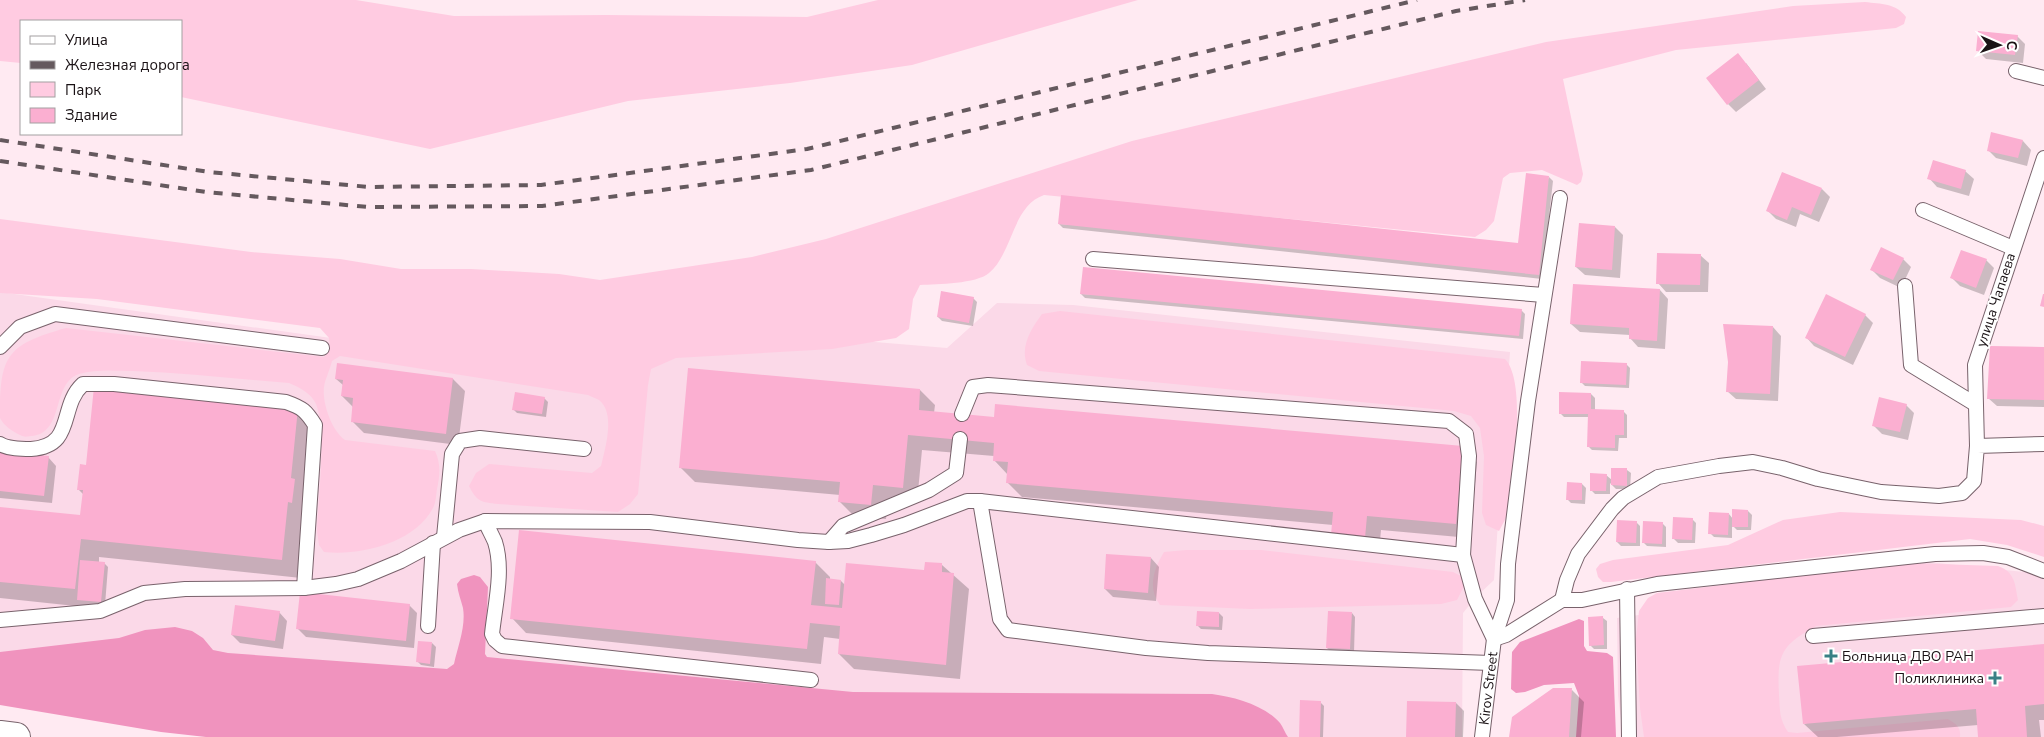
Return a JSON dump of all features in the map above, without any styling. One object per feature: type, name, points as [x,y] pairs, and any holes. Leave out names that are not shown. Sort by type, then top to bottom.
[{"type":"street","points":[[0,735],[16,737]]},
{"type":"lane","points":[[2016,70],[2044,78]]},
{"type":"lane","name":"улица Чапаева","points":[[1562,600],[1567,580],[1578,554],[1612,509],[1623,498],[1658,477],[1753,462],[1782,468],[1818,479],[1881,492],[1939,496],[1962,493],[1974,481],[1977,446],[1975,364],[2044,158]]},
{"type":"lane","name":"Kirov Street","points":[[1482,737],[1494,639],[1507,600],[1508,564],[1528,401],[1560,198]]},
{"type":"lane","points":[[1923,210],[2013,248]]},
{"type":"lane","points":[[1093,258],[1544,295]]},
{"type":"lane","points":[[1905,286],[1911,365],[1975,404]]},
{"type":"lane","points":[[0,347],[20,327],[55,314],[322,348]]},
{"type":"lane","points":[[0,444],[24,449],[40,448],[55,441],[64,429],[75,391],[82,384],[114,384],[286,402],[298,406],[306,411],[315,426],[304,588]]},
{"type":"lane","points":[[962,414],[973,387],[988,385],[1449,420],[1466,434],[1469,456],[1463,554],[1475,599],[1494,639],[1506,635],[1562,600],[1582,600],[1657,584],[1935,554],[1991,554],[2008,557],[2044,571]]},
{"type":"lane","points":[[428,626],[438,540],[452,454],[460,441],[480,438],[584,449]]},
{"type":"lane","points":[[829,542],[843,526],[929,490],[956,472],[960,439]]},
{"type":"lane","points":[[1977,446],[2044,444]]},
{"type":"lane","points":[[0,620],[100,611],[144,593],[152,592],[185,589],[304,588],[358,579],[401,561],[438,540],[484,521],[650,522],[829,542],[848,541],[871,535],[904,525],[967,501],[980,501],[1463,554]]},
{"type":"lane","points":[[980,501],[1000,619],[1008,630],[1146,648],[1208,653],[1491,663]]},
{"type":"lane","points":[[484,521],[494,542],[498,557],[498,577],[492,634],[495,640],[502,646],[811,680]]},
{"type":"lane","points":[[1627,589],[1629,737]]},
{"type":"lane","points":[[1813,636],[2044,616]]},
{"type":"shaded area","points":[[0,292],[553,369],[815,337],[947,348],[997,303],[1073,305],[1510,352],[1494,580],[1475,598],[1463,613],[1462,737],[681,737],[0,698]]},
{"type":"shaded area","name":"Больница ДВО РАН","points":[[1928,562],[2044,574],[2044,737],[1623,737],[1618,695],[1617,618],[1761,598]]},
{"type":"shaded area","points":[[474,575],[480,577],[488,587],[485,654],[487,657],[853,692],[1212,694],[1230,697],[1266,711],[1280,723],[1288,737],[206,737],[161,732],[0,705],[0,652],[119,638],[145,630],[175,627],[192,631],[203,638],[213,650],[228,653],[447,669],[454,664],[464,615],[457,584],[461,579]]},
{"type":"shaded area","points":[[1579,619],[1584,621],[1584,646],[1587,651],[1607,653],[1613,657],[1616,737],[1576,737],[1579,696],[1574,683],[1544,685],[1525,692],[1516,693],[1511,689],[1512,652],[1520,642]]},
{"type":"green space","points":[[0,0],[356,0],[454,16],[807,17],[878,0],[1138,0],[912,65],[790,83],[628,101],[430,149],[182,97],[182,20],[20,20],[20,63],[0,61]]},
{"type":"green space","points":[[1865,2],[1888,5],[1898,9],[1906,17],[1904,24],[1896,28],[1676,50],[1563,79],[1583,174],[1581,182],[1577,185],[1542,170],[1510,173],[1503,178],[1494,221],[1486,230],[1475,237],[1044,195],[1033,201],[1025,209],[1003,254],[989,273],[983,277],[966,281],[920,285],[913,299],[909,329],[896,338],[832,349],[676,358],[651,369],[638,494],[630,504],[618,512],[487,503],[477,498],[469,486],[476,473],[489,464],[592,473],[601,466],[608,432],[607,413],[598,399],[588,395],[340,356],[332,361],[324,394],[326,409],[332,424],[340,436],[345,440],[435,451],[439,465],[435,504],[425,520],[413,530],[385,545],[354,552],[324,552],[319,545],[317,531],[321,431],[319,416],[312,397],[289,383],[152,372],[92,371],[79,374],[70,379],[64,387],[54,418],[49,427],[42,433],[25,437],[8,428],[0,418],[2,381],[10,356],[18,348],[30,341],[66,328],[324,357],[330,350],[329,338],[320,328],[97,299],[0,293],[0,219],[251,252],[340,259],[401,269],[471,269],[559,274],[600,280],[752,257],[826,239],[1132,141],[1546,42],[1793,6]]},
{"type":"green space","points":[[1060,311],[1505,359],[1512,371],[1517,407],[1515,451],[1506,518],[1499,531],[1486,525],[1482,513],[1484,456],[1480,428],[1471,416],[1454,411],[1039,371],[1027,365],[1025,351],[1028,338],[1042,314]]},
{"type":"green space","points":[[1840,512],[2021,520],[2044,526],[2044,557],[2007,545],[1970,539],[1611,582],[1603,582],[1598,577],[1596,569],[1600,564],[1613,560],[1728,545],[1783,520]]},
{"type":"green space","points":[[1186,550],[1261,550],[1453,572],[1463,577],[1464,586],[1457,600],[1441,604],[1250,609],[1160,605],[1153,585],[1157,565],[1164,552]]},
{"type":"green space","points":[[1905,563],[1998,566],[2011,575],[2018,600],[2011,607],[1816,626],[1795,640],[1783,653],[1779,670],[1781,719],[1788,732],[1797,733],[1948,719],[1957,726],[1960,731],[1960,737],[1644,737],[1640,708],[1636,639],[1639,611],[1648,598],[1657,593]]},
{"type":"building","points":[[1978,31],[2018,35],[2015,55],[1976,51]]},
{"type":"building","points":[[1738,53],[1759,80],[1727,105],[1706,78]]},
{"type":"building","points":[[1991,132],[2023,140],[2018,158],[1987,151]]},
{"type":"building","points":[[1933,160],[1966,170],[1961,189],[1927,179]]},
{"type":"building","points":[[1782,172],[1822,188],[1811,215],[1792,207],[1787,220],[1766,211]]},
{"type":"building","points":[[1526,173],[1549,176],[1539,275],[1058,224],[1061,195],[1518,243]]},
{"type":"building","points":[[1579,223],[1615,226],[1612,270],[1575,267]]},
{"type":"building","points":[[1881,247],[1904,258],[1893,280],[1870,270]]},
{"type":"building","points":[[1961,250],[1987,259],[1976,288],[1950,278]]},
{"type":"building","points":[[1657,253],[1701,254],[1700,285],[1656,284]]},
{"type":"building","points":[[1083,267],[1522,309],[1519,336],[1080,294]]},
{"type":"building","points":[[1573,284],[1660,289],[1657,341],[1629,339],[1629,328],[1570,324]]},
{"type":"building","points":[[941,291],[974,297],[969,323],[937,317]]},
{"type":"building","points":[[1826,294],[1866,314],[1845,357],[1805,338]]},
{"type":"building","points":[[2044,294],[2044,307],[2040,306]]},
{"type":"building","points":[[1723,324],[1773,326],[1770,394],[1726,392],[1728,362]]},
{"type":"building","points":[[1990,346],[2044,347],[2044,400],[1987,399]]},
{"type":"building","points":[[1581,361],[1627,363],[1626,385],[1580,383]]},
{"type":"building","points":[[337,363],[453,378],[446,434],[351,422],[353,398],[341,396],[343,380],[335,379]]},
{"type":"building","points":[[688,368],[920,389],[919,410],[994,417],[995,404],[1463,446],[1456,524],[1367,516],[1365,538],[1331,535],[1333,512],[1006,483],[1008,462],[993,461],[994,443],[908,435],[903,488],[873,485],[871,505],[838,502],[840,482],[679,468]]},
{"type":"building","points":[[94,387],[298,408],[291,478],[295,479],[292,503],[288,502],[282,560],[81,539],[75,589],[0,582],[0,507],[80,515],[83,490],[77,490],[80,464],[86,465]]},
{"type":"building","points":[[515,392],[545,397],[542,414],[512,410]]},
{"type":"building","points":[[1559,392],[1591,393],[1591,409],[1624,410],[1624,435],[1615,435],[1615,448],[1587,447],[1588,414],[1559,414]]},
{"type":"building","points":[[1879,397],[1907,404],[1900,432],[1872,426]]},
{"type":"building","points":[[0,451],[49,456],[44,496],[0,491]]},
{"type":"building","points":[[1611,468],[1627,468],[1627,486],[1611,485]]},
{"type":"building","points":[[1590,473],[1607,474],[1606,491],[1590,491]]},
{"type":"building","points":[[1567,482],[1582,483],[1582,500],[1566,500]]},
{"type":"building","points":[[1732,509],[1748,510],[1748,527],[1732,527]]},
{"type":"building","points":[[1709,512],[1729,513],[1728,535],[1708,534]]},
{"type":"building","points":[[1673,517],[1693,518],[1692,540],[1672,539]]},
{"type":"building","points":[[1617,520],[1637,521],[1636,543],[1616,542]]},
{"type":"building","points":[[1643,521],[1663,522],[1662,544],[1642,543]]},
{"type":"building","points":[[519,530],[816,561],[811,605],[842,608],[846,563],[924,570],[925,562],[942,563],[942,572],[954,573],[946,665],[838,654],[840,626],[810,623],[807,649],[510,619]]},
{"type":"building","points":[[1106,554],[1151,557],[1148,593],[1104,589]]},
{"type":"building","points":[[80,560],[105,562],[101,602],[77,600]]},
{"type":"building","points":[[826,578],[841,580],[839,605],[825,604]]},
{"type":"building","points":[[300,592],[410,604],[406,641],[296,629]]},
{"type":"building","points":[[235,605],[280,611],[275,641],[231,635]]},
{"type":"building","points":[[1197,611],[1219,612],[1219,627],[1196,626]]},
{"type":"building","points":[[1328,611],[1352,612],[1350,649],[1326,648]]},
{"type":"building","points":[[1603,616],[1604,645],[1589,646],[1588,617]]},
{"type":"building","points":[[418,641],[432,642],[430,664],[416,662]]},
{"type":"building","points":[[2044,644],[2044,704],[2025,706],[2027,737],[1978,737],[1976,709],[1803,724],[1797,666]]},
{"type":"building","points":[[1553,688],[1572,688],[1569,737],[1509,737],[1512,717]]},
{"type":"building","points":[[1300,700],[1321,701],[1320,737],[1299,737]]},
{"type":"building","points":[[1407,701],[1456,702],[1455,737],[1406,737]]},
{"type":"railway","points":[[0,140],[209,172],[369,187],[541,185],[807,149],[1417,0]]},
{"type":"railway","points":[[0,161],[206,192],[368,207],[542,206],[811,170],[1456,11],[1525,0]]},
{"type":"place","name":"Больница ДВО РАН","points":[[1831,656]]},
{"type":"place","name":"Поликлиника","points":[[1995,678]]}]
